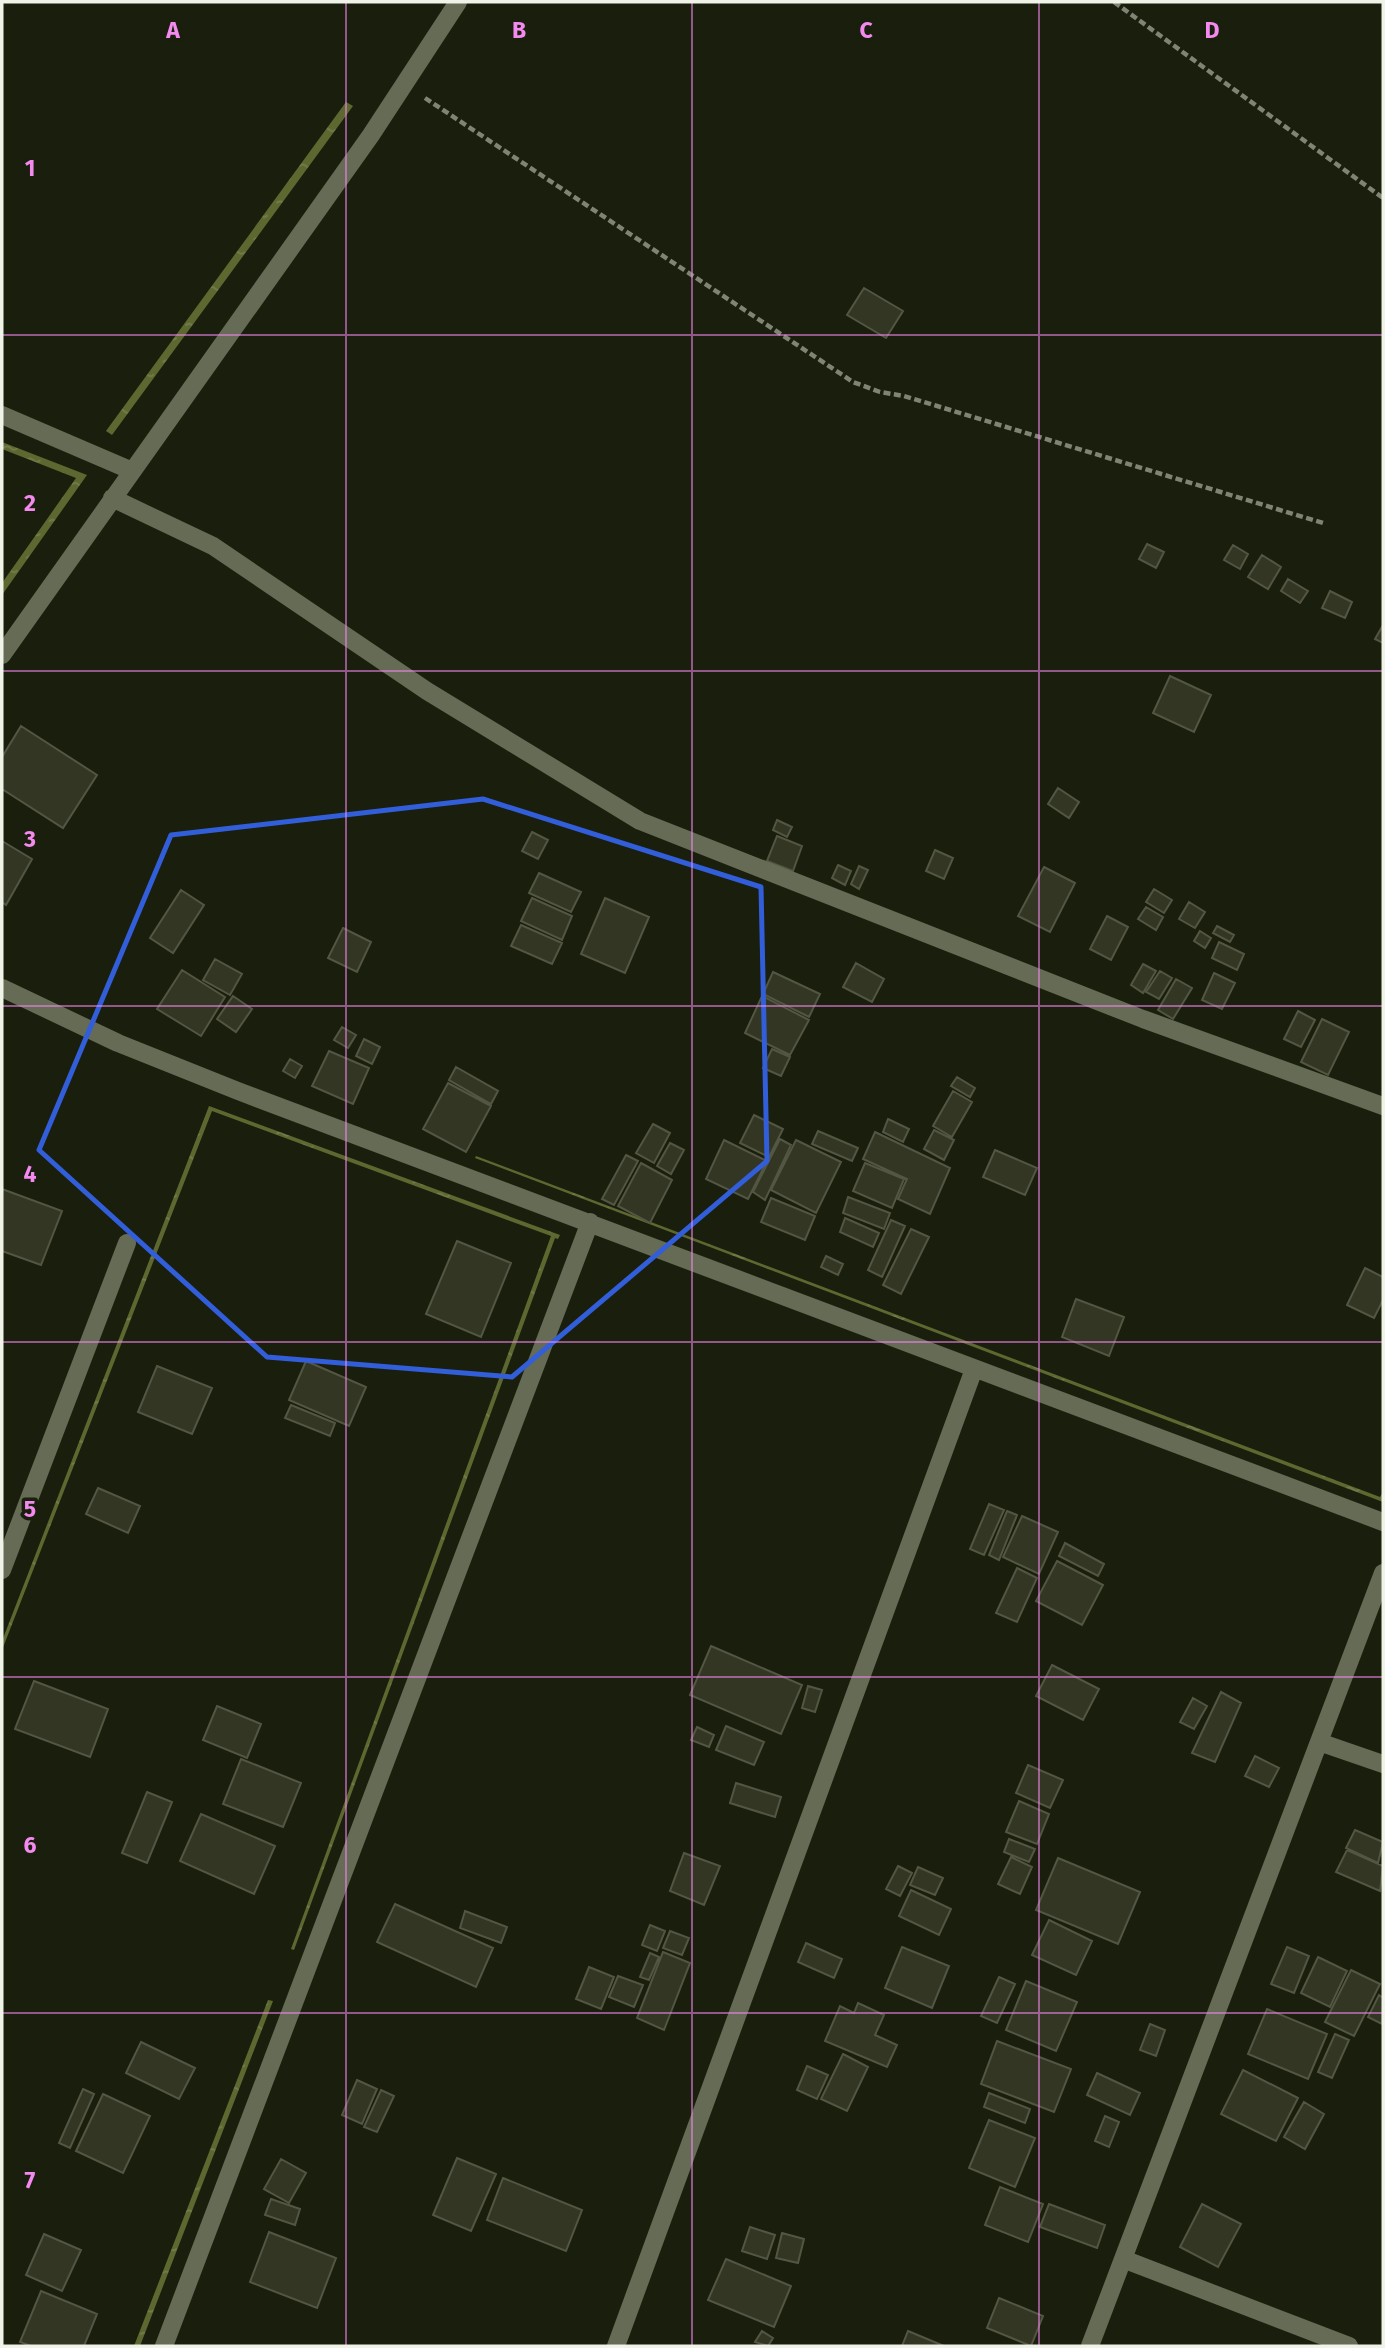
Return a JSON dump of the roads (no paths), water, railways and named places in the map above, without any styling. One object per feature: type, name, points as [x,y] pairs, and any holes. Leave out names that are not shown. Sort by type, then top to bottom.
[{"type":"street","points":[[2,654],[404,84],[458,2]]},
{"type":"street","points":[[2,415],[131,470]]},
{"type":"street","points":[[112,498],[213,546],[427,691],[640,821],[1143,1019],[1383,1106]]},
{"type":"street","points":[[2,988],[118,1043],[238,1091],[1383,1522]]},
{"type":"street","points":[[164,2346],[590,1222]]},
{"type":"street","points":[[2,1570],[127,1242]]},
{"type":"street","points":[[616,2346],[974,1369]]},
{"type":"street","points":[[1090,2346],[1383,1573]]},
{"type":"street","points":[[1319,1742],[1383,1764]]},
{"type":"street","points":[[1123,2259],[1349,2346]]},
{"type":"water","points":[[346,102],[353,106],[112,435],[106,431]]},
{"type":"water","points":[[2,442],[87,475],[2,595],[2,583],[76,478],[2,449]]},
{"type":"water","points":[[209,1106],[560,1235],[558,1239],[555,1238],[294,1950],[291,1949],[551,1236],[212,1111],[2,1650],[2,1641]]},
{"type":"water","points":[[476,1156],[1380,1497],[1383,1492],[1383,1502],[475,1158]]},
{"type":"water","points":[[268,2000],[273,2001],[140,2346],[134,2346]]}]
